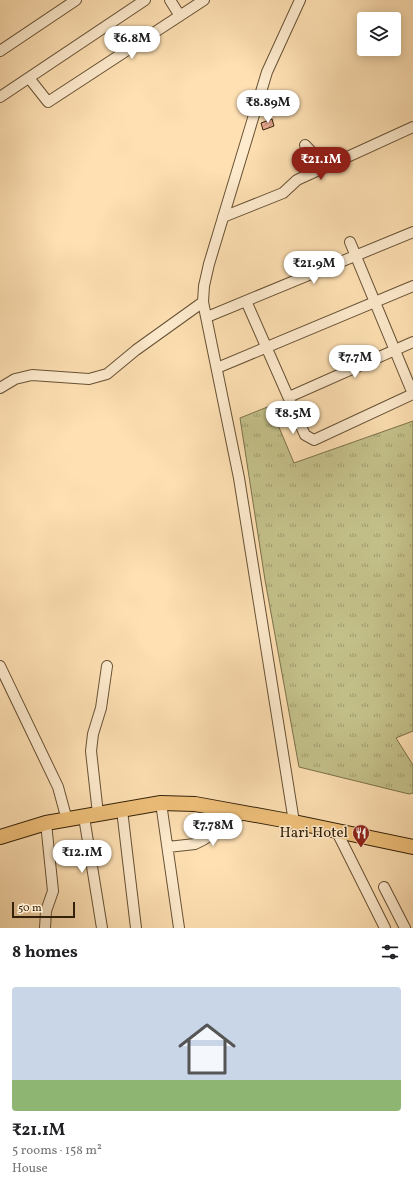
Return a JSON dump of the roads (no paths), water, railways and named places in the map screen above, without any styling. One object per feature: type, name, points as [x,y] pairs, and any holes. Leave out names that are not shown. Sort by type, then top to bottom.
[{"type":"highway","points":[[0,838],[46,823],[161,803],[195,804],[294,822],[413,847]]},
{"type":"street","points":[[0,51],[76,0]]},
{"type":"street","points":[[0,97],[146,0]]},
{"type":"street","points":[[170,0],[180,16]]},
{"type":"street","points":[[29,78],[48,102],[204,0]]},
{"type":"street","points":[[294,822],[239,478],[203,302],[204,286],[209,264],[267,72],[300,0]]},
{"type":"street","points":[[223,217],[283,193],[297,180],[413,127]]},
{"type":"street","points":[[305,145],[326,167]]},
{"type":"street","points":[[207,317],[413,232]]},
{"type":"street","points":[[246,301],[305,435],[314,440],[413,394],[350,242]]},
{"type":"street","points":[[217,368],[413,286]]},
{"type":"street","points":[[0,388],[15,379],[27,376],[89,379],[107,374],[136,350],[203,302]]},
{"type":"street","points":[[289,397],[413,342]]},
{"type":"street","points":[[0,666],[58,787],[67,820]]},
{"type":"street","points":[[102,928],[91,815],[91,746],[101,708],[107,666]]},
{"type":"street","points":[[161,803],[179,928]]},
{"type":"street","points":[[122,810],[136,928]]},
{"type":"street","points":[[168,848],[195,844],[244,813]]},
{"type":"street","points":[[45,928],[46,911],[54,891],[46,823]]},
{"type":"street","points":[[337,832],[385,928]]},
{"type":"street","points":[[384,887],[405,928]]},
{"type":"place","name":"Hari Hotel","points":[[361,848]]}]
